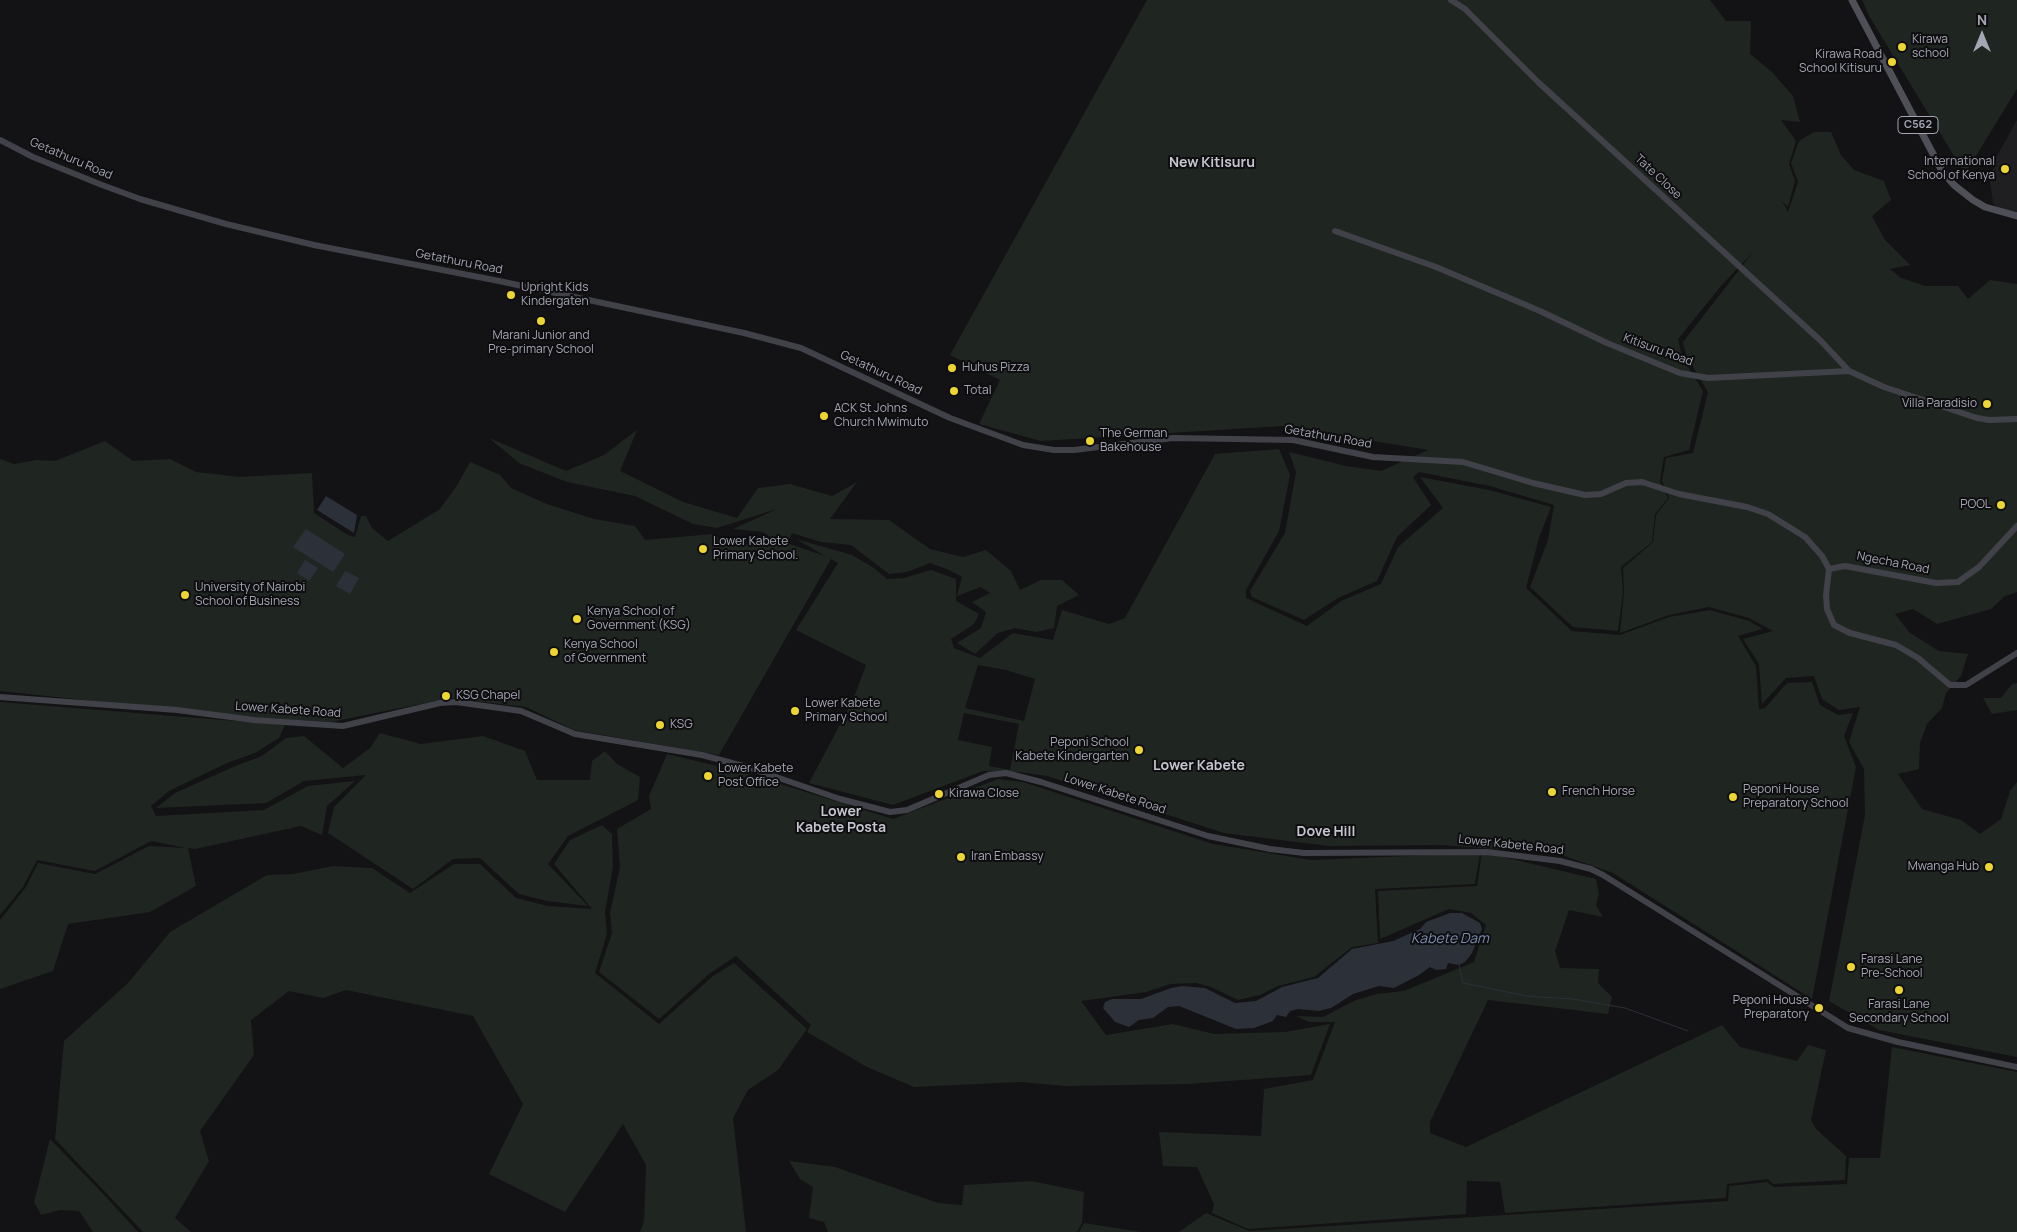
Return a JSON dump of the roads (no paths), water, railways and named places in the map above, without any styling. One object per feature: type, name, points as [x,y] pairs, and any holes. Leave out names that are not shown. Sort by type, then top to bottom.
[{"type":"main road","name":"Tate Close","points":[[1450,0],[1465,9],[1538,82],[1821,341],[1849,371]]},
{"type":"main road","name":"C562","points":[[1852,0],[1942,171],[1954,185],[1972,200],[1985,207],[2017,216]]},
{"type":"main road","name":"Getathuru Road","points":[[0,140],[33,157],[102,185],[140,199],[226,224],[314,245],[742,332],[802,348],[950,418],[1023,445],[1054,450],[1074,450],[1173,438],[1293,440],[1373,457],[1463,462],[1533,483],[1585,495],[1602,494],[1626,483],[1642,482],[1679,494],[1747,507],[1768,514],[1805,537],[1822,556],[1829,569]]},
{"type":"main road","name":"Kitisuru Road","points":[[1336,231],[1436,267],[1680,373],[1708,378],[1849,371],[1884,387],[1971,416],[1989,420],[2017,419]]},
{"type":"main road","name":"Ngecha Road","points":[[1829,569],[1845,566],[1936,583],[1958,582],[1979,567],[2017,526]]},
{"type":"main road","points":[[1829,569],[1826,595],[1827,609],[1834,625],[1850,633],[1896,645],[1918,658],[1950,685],[1966,685],[2017,652]]},
{"type":"main road","name":"Lower Kabete Road","points":[[0,697],[176,710],[254,720],[342,726],[440,703],[456,702],[521,711],[575,734],[702,755],[747,767],[840,799],[890,812],[907,810],[990,775],[1006,774],[1041,782],[1208,836],[1270,849],[1304,853],[1487,852],[1560,861],[1591,869],[1603,875],[1843,1025],[1898,1042],[2017,1067]]},
{"type":"water","points":[[326,496],[357,515],[354,533],[317,510]]},
{"type":"water","points":[[306,529],[345,554],[333,572],[293,547]]},
{"type":"water","points":[[305,560],[318,568],[309,581],[297,573]]},
{"type":"water","points":[[345,571],[359,578],[350,594],[336,586]]},
{"type":"water","name":"Kabete Dam","points":[[1450,913],[1462,913],[1480,923],[1482,929],[1472,953],[1465,962],[1459,965],[1448,963],[1446,969],[1436,970],[1430,967],[1394,988],[1379,986],[1353,994],[1331,1008],[1319,1011],[1298,1009],[1290,1011],[1286,1017],[1277,1015],[1273,1021],[1254,1028],[1236,1029],[1179,1006],[1168,1007],[1153,1018],[1139,1020],[1129,1027],[1115,1022],[1103,1008],[1105,1002],[1112,999],[1141,999],[1182,986],[1205,988],[1235,1003],[1256,1001],[1282,987],[1318,978],[1352,949],[1393,941],[1420,929],[1426,922]]},
{"type":"waterway","points":[[1459,965],[1463,983],[1527,996],[1573,999],[1625,1008],[1688,1031]]},
{"type":"place","name":"Kirawa school","points":[[1902,47]]},
{"type":"place","name":"Kirawa Road School Kitisuru","points":[[1892,62]]},
{"type":"place","name":"International School of Kenya","points":[[2005,169]]},
{"type":"place","name":"Upright Kids Kindergaten","points":[[511,295]]},
{"type":"place","name":"Marani Junior and Pre-primary School","points":[[541,321]]},
{"type":"place","name":"Huhus Pizza","points":[[952,368]]},
{"type":"place","name":"Total","points":[[954,391]]},
{"type":"place","name":"Villa Paradisio","points":[[1987,404]]},
{"type":"place","name":"ACK St Johns Church Mwimuto","points":[[824,416]]},
{"type":"place","name":"The German Bakehouse","points":[[1090,441]]},
{"type":"place","name":"POOL","points":[[2001,505]]},
{"type":"place","name":"Lower Kabete Primary School.","points":[[703,549]]},
{"type":"place","name":"University of Nairobi School of Business","points":[[185,595]]},
{"type":"place","name":"Kenya School of Government (KSG)","points":[[577,619]]},
{"type":"place","name":"Kenya School of Government","points":[[554,652]]},
{"type":"place","name":"KSG Chapel","points":[[446,696]]},
{"type":"place","name":"Lower Kabete Primary School","points":[[795,711]]},
{"type":"place","name":"KSG","points":[[660,725]]},
{"type":"place","name":"Peponi School Kabete Kindergarten","points":[[1139,750]]},
{"type":"place","name":"Lower Kabete Post Office","points":[[708,776]]},
{"type":"place","name":"French Horse","points":[[1552,792]]},
{"type":"place","name":"Kirawa Close","points":[[939,794]]},
{"type":"place","name":"Peponi House Preparatory School","points":[[1733,797]]},
{"type":"place","name":"Iran Embassy","points":[[961,857]]},
{"type":"place","name":"Mwanga Hub","points":[[1989,867]]},
{"type":"place","name":"Farasi Lane Pre-School","points":[[1851,967]]},
{"type":"place","name":"Farasi Lane Secondary School","points":[[1899,990]]},
{"type":"place","name":"Peponi House Preparatory","points":[[1819,1008]]},
{"type":"district","name":"New Kitisuru","points":[[1212,163]]},
{"type":"district","name":"Lower Kabete","points":[[1199,766]]},
{"type":"district","name":"Lower Kabete Posta","points":[[841,820]]},
{"type":"district","name":"Dove Hill","points":[[1326,832]]}]
